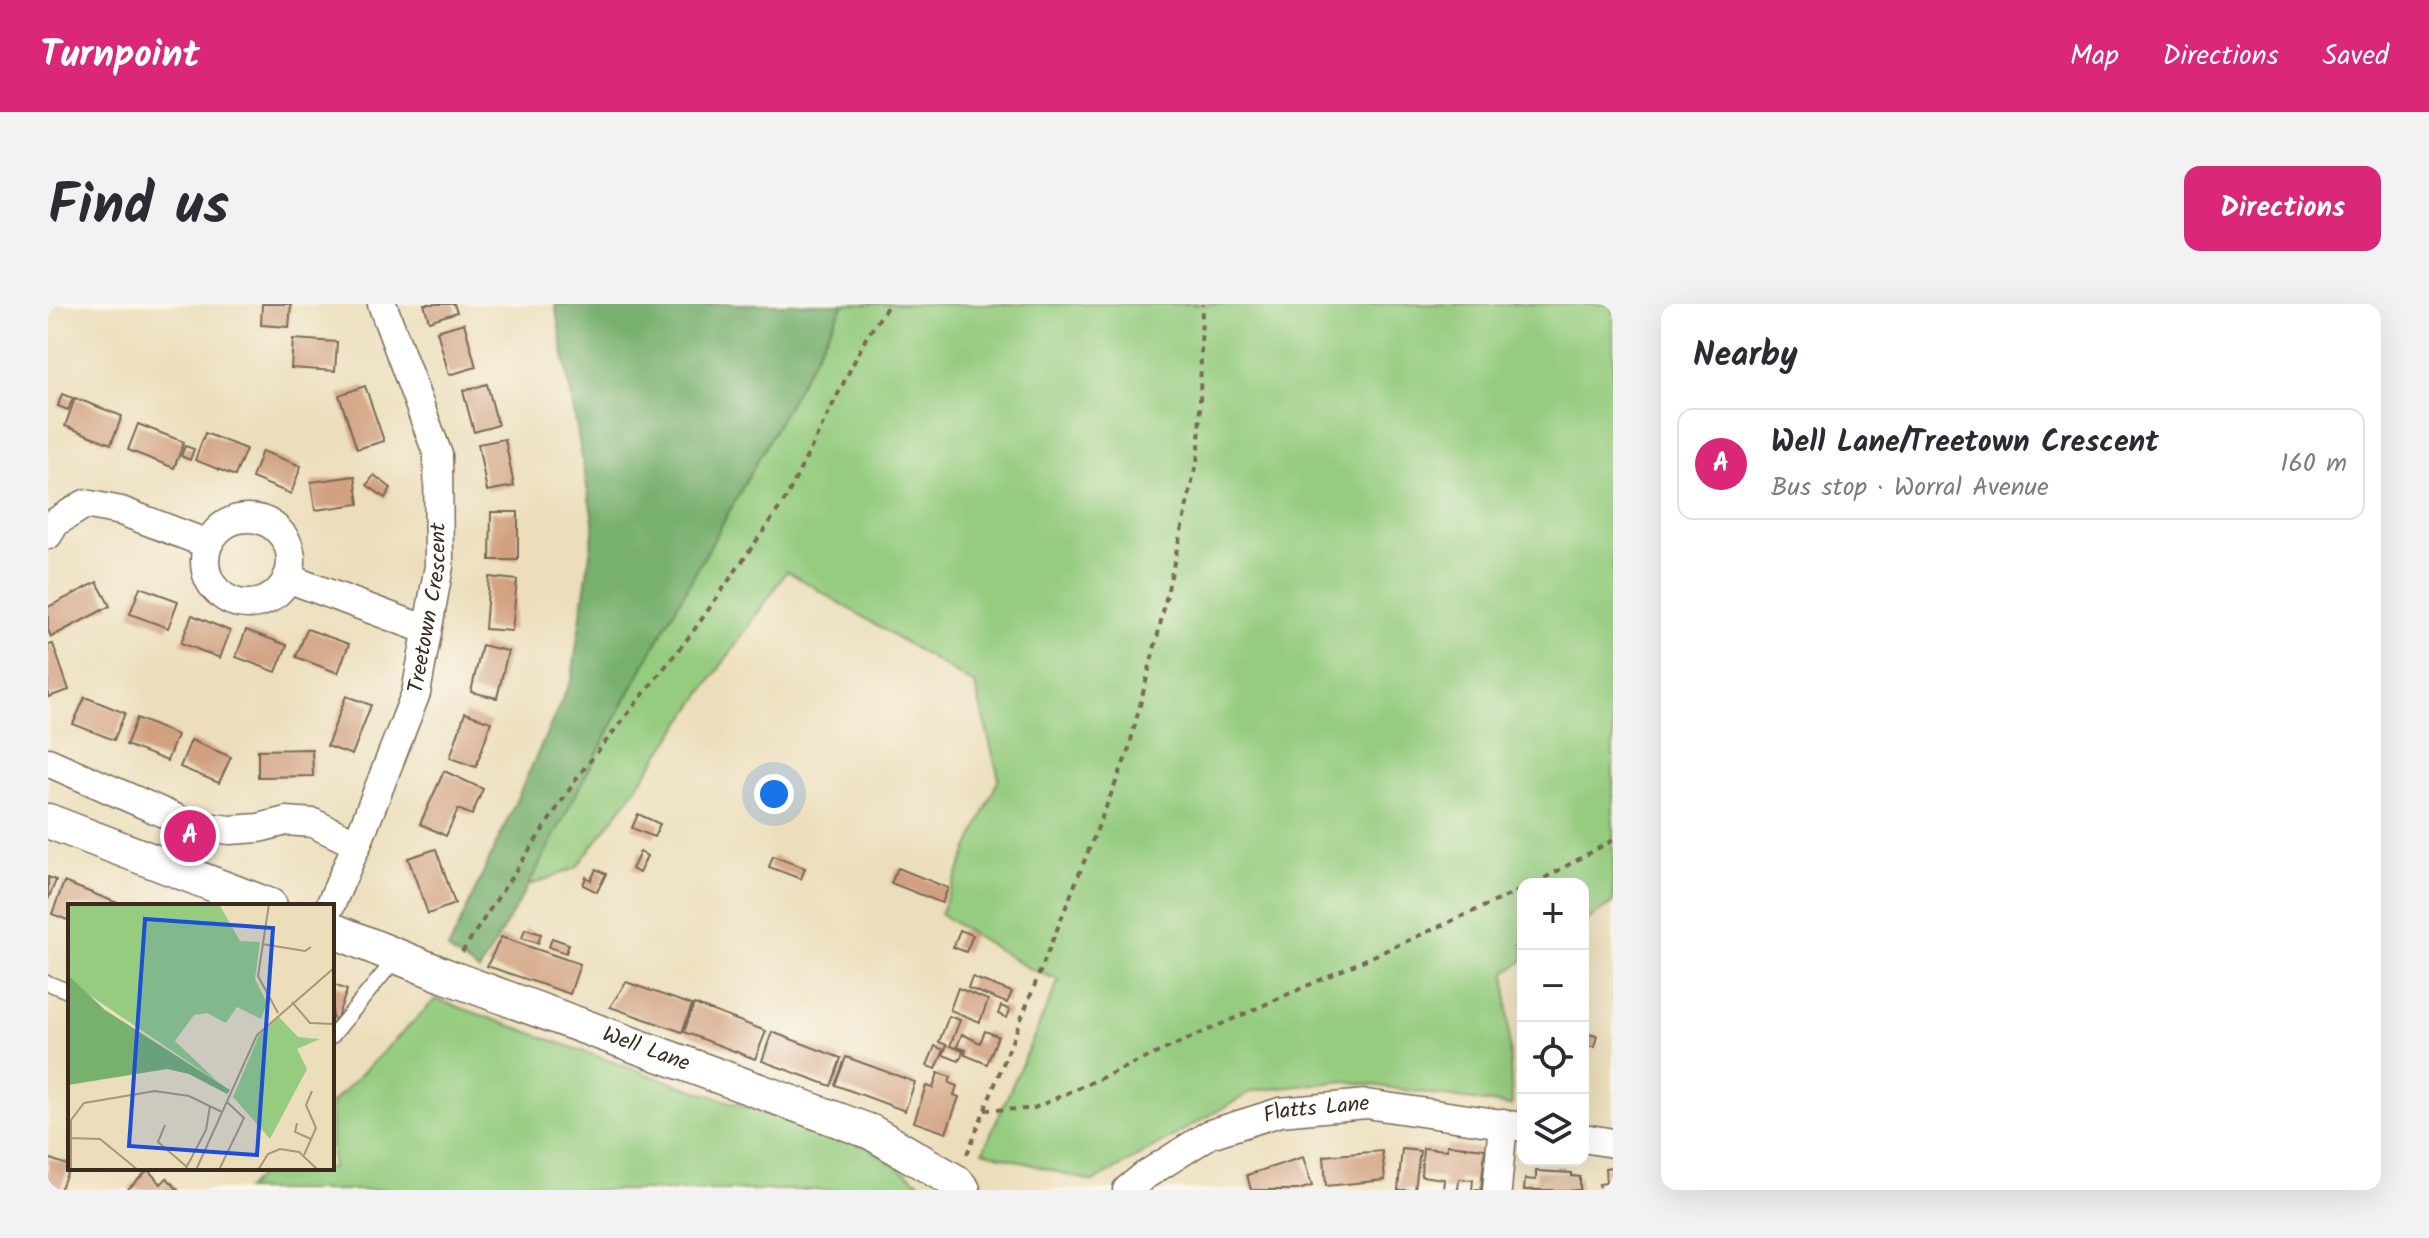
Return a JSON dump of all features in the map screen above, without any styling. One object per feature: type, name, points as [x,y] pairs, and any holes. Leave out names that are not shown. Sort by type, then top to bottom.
[{"type":"street","name":"Treetown Crescent","points":[[331,904],[416,693],[439,566],[438,455],[382,304]]},
{"type":"street","points":[[48,535],[56,522],[85,504],[121,511],[208,544]]},
{"type":"street","points":[[238,519],[264,522],[285,539],[290,552],[287,578],[279,591],[267,600],[253,604],[237,603],[213,587],[206,574],[208,544],[215,533],[238,519]]},
{"type":"street","points":[[287,578],[427,630]]},
{"type":"street","points":[[48,762],[191,825],[230,830],[259,828],[286,821],[313,823],[357,844]]},
{"type":"street","points":[[48,821],[265,904]]},
{"type":"street","name":"Well Lane","points":[[334,931],[446,976],[871,1132],[959,1186]]},
{"type":"street","name":"Flatts Lane","points":[[1127,1190],[1210,1134],[1280,1112],[1366,1104],[1513,1125]]},
{"type":"street","points":[[1497,1190],[1513,1125]]},
{"type":"street","points":[[1589,1139],[1613,1143]]},
{"type":"lane","points":[[334,1034],[398,955]]},
{"type":"lane","points":[[48,983],[68,991]]},
{"type":"path","points":[[446,976],[579,775],[692,633],[785,500],[866,338],[889,304]]},
{"type":"path","points":[[959,1186],[985,1110],[1128,752],[1199,451],[1202,304]]},
{"type":"path","points":[[1545,878],[1613,840]]},
{"type":"path","points":[[985,1110],[1032,1109],[1517,892]]},
{"type":"green space","points":[[555,304],[844,304],[479,971],[448,950],[572,678],[594,526]]},
{"type":"green space","points":[[844,304],[1613,304],[1613,903],[1589,919],[1589,878],[1517,878],[1517,965],[1506,973],[1512,1106],[1345,1081],[1253,1091],[1093,1182],[983,1151],[1059,980],[1028,968],[940,914],[999,778],[975,685],[787,571],[629,798],[576,868],[528,886],[626,698]]},
{"type":"green space","points":[[436,999],[655,1077],[869,1148],[931,1190],[245,1190],[265,1170],[334,1170],[334,1101]]},
{"type":"building","points":[[262,304],[291,304],[289,327],[261,325]]},
{"type":"building","points":[[424,304],[454,304],[457,312],[429,321]]},
{"type":"building","points":[[464,323],[476,367],[449,375],[437,331]]},
{"type":"building","points":[[293,339],[337,342],[335,371],[291,368]]},
{"type":"building","points":[[487,384],[498,425],[474,432],[463,391]]},
{"type":"building","points":[[365,386],[384,441],[357,449],[339,395]]},
{"type":"building","points":[[62,394],[73,398],[68,410],[58,406]]},
{"type":"building","points":[[75,398],[122,416],[111,444],[65,426]]},
{"type":"building","points":[[138,424],[184,442],[174,468],[128,450]]},
{"type":"building","points":[[205,433],[246,449],[235,476],[195,460]]},
{"type":"building","points":[[505,439],[514,486],[487,491],[478,444]]},
{"type":"building","points":[[185,446],[194,449],[190,460],[181,456]]},
{"type":"building","points":[[262,451],[301,466],[291,494],[252,478]]},
{"type":"building","points":[[374,475],[391,488],[385,498],[367,485]]},
{"type":"building","points":[[355,476],[359,504],[315,510],[311,482]]},
{"type":"building","points":[[491,512],[518,512],[518,560],[490,560]]},
{"type":"building","points":[[489,577],[517,580],[512,631],[485,629]]},
{"type":"building","points":[[97,582],[110,606],[51,637],[48,607]]},
{"type":"building","points":[[140,587],[178,601],[168,628],[130,614]]},
{"type":"building","points":[[192,615],[230,631],[220,658],[181,643]]},
{"type":"building","points":[[307,629],[349,644],[338,673],[296,657]]},
{"type":"building","points":[[246,630],[287,645],[276,672],[236,657]]},
{"type":"building","points":[[53,644],[69,690],[48,697],[48,645]]},
{"type":"building","points":[[482,645],[508,651],[497,698],[471,692]]},
{"type":"building","points":[[346,696],[371,705],[352,755],[327,746]]},
{"type":"building","points":[[85,697],[125,713],[114,740],[73,724]]},
{"type":"building","points":[[465,713],[491,722],[476,767],[450,758]]},
{"type":"building","points":[[137,718],[177,735],[167,761],[126,745]]},
{"type":"building","points":[[191,740],[231,757],[219,783],[180,767]]},
{"type":"building","points":[[312,749],[313,776],[258,777],[258,750]]},
{"type":"building","points":[[444,771],[483,789],[472,815],[458,809],[446,836],[420,824]]},
{"type":"building","points":[[638,814],[660,824],[654,837],[632,828]]},
{"type":"building","points":[[436,849],[455,904],[428,914],[408,858]]},
{"type":"building","points":[[640,852],[647,856],[639,873],[632,869]]},
{"type":"building","points":[[773,856],[805,868],[801,879],[769,867]]},
{"type":"building","points":[[898,868],[948,888],[942,903],[891,883]]},
{"type":"building","points":[[596,869],[606,874],[597,892],[583,885],[586,877],[591,880]]},
{"type":"building","points":[[48,877],[56,880],[48,900]]},
{"type":"building","points":[[64,882],[120,904],[68,904],[68,920],[52,914]]},
{"type":"building","points":[[525,929],[541,934],[538,943],[522,938]]},
{"type":"building","points":[[960,930],[973,935],[966,952],[953,947]]},
{"type":"building","points":[[501,937],[580,964],[570,994],[487,966]]},
{"type":"building","points":[[552,938],[569,944],[566,953],[549,947]]},
{"type":"building","points":[[972,977],[1012,992],[1007,1003],[968,988]]},
{"type":"building","points":[[626,982],[692,1005],[682,1032],[610,1007]]},
{"type":"building","points":[[334,985],[347,990],[334,1019]]},
{"type":"building","points":[[958,988],[988,1000],[980,1022],[950,1010]]},
{"type":"building","points":[[694,1004],[766,1031],[755,1059],[684,1032]]},
{"type":"building","points":[[1001,1006],[1010,1010],[1007,1018],[998,1014]]},
{"type":"building","points":[[949,1016],[960,1020],[950,1046],[964,1051],[959,1061],[943,1055],[947,1045],[939,1042]]},
{"type":"building","points":[[985,1031],[998,1036],[987,1064],[965,1055],[966,1050],[957,1047],[962,1034],[980,1043]]},
{"type":"building","points":[[772,1032],[841,1058],[831,1086],[762,1061]]},
{"type":"building","points":[[1589,1034],[1597,1036],[1594,1047],[1589,1047]]},
{"type":"building","points":[[935,1046],[944,1050],[936,1069],[927,1066]]},
{"type":"building","points":[[846,1057],[915,1082],[905,1111],[835,1085]]},
{"type":"building","points":[[938,1073],[951,1077],[949,1083],[957,1086],[954,1095],[959,1097],[946,1133],[914,1122],[926,1086],[933,1088]]},
{"type":"building","points":[[1447,1145],[1485,1149],[1481,1190],[1472,1190],[1473,1180],[1459,1179],[1458,1190],[1443,1190],[1444,1179],[1421,1176],[1423,1148],[1447,1150]]},
{"type":"building","points":[[1402,1149],[1420,1151],[1415,1190],[1398,1190]]},
{"type":"building","points":[[1382,1151],[1385,1180],[1326,1186],[1324,1156]]},
{"type":"building","points":[[1303,1157],[1312,1186],[1298,1190],[1251,1190],[1247,1175]]},
{"type":"building","points":[[48,1158],[68,1165],[68,1170],[60,1190],[48,1190]]},
{"type":"building","points":[[1613,1167],[1613,1190],[1600,1190],[1599,1184],[1606,1183],[1605,1168]]},
{"type":"building","points":[[148,1170],[161,1184],[167,1178],[178,1190],[127,1190]]},
{"type":"building","points":[[1536,1171],[1572,1173],[1572,1176],[1580,1177],[1580,1190],[1524,1190],[1525,1179],[1536,1180]]},
{"type":"place","name":"Well Lane/Treetown Crescent","points":[[190,836]]}]
